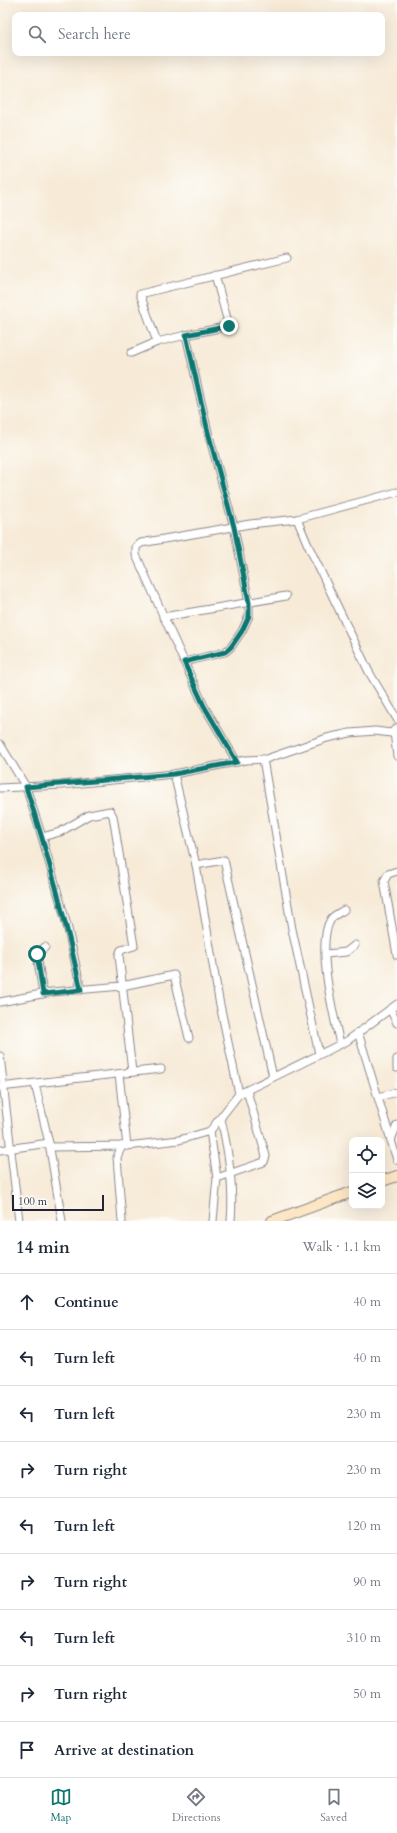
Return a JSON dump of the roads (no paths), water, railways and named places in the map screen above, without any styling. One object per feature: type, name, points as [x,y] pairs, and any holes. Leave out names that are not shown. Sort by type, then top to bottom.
[{"type":"street","points":[[157,342],[140,294],[287,258]]},
{"type":"street","points":[[131,353],[157,342],[229,326],[215,276]]},
{"type":"street","points":[[184,662],[225,652],[231,647],[242,631],[249,616],[248,601],[234,527],[208,432],[186,335]]},
{"type":"street","points":[[237,762],[204,706],[136,555],[136,547],[141,543],[234,527],[297,519],[397,492]]},
{"type":"street","points":[[297,519],[369,672],[397,719]]},
{"type":"street","points":[[163,617],[248,601],[286,596]]},
{"type":"street","points":[[0,788],[174,774],[237,762],[263,759],[327,738],[364,732],[395,730],[397,756]]},
{"type":"street","points":[[0,744],[26,787],[68,929],[81,990]]},
{"type":"street","points":[[263,759],[292,929],[319,1054]]},
{"type":"street","points":[[174,774],[196,865],[219,1000],[239,1094]]},
{"type":"street","points":[[42,837],[60,832],[89,815],[110,811],[113,816],[134,946],[121,950],[119,955],[132,1072]]},
{"type":"street","points":[[196,865],[224,860],[273,1078]]},
{"type":"street","points":[[397,870],[388,874],[384,881],[397,954]]},
{"type":"street","points":[[340,1044],[326,981],[326,932],[332,917],[344,910]]},
{"type":"street","points":[[326,954],[346,952],[355,945]]},
{"type":"street","points":[[43,994],[37,954],[45,947]]},
{"type":"street","points":[[0,1002],[43,994],[122,986],[174,975],[189,1038]]},
{"type":"street","points":[[0,1150],[49,1145],[124,1146],[179,1140],[210,1131],[221,1119],[239,1094],[340,1044],[397,1004]]},
{"type":"street","points":[[390,1009],[397,1023]]},
{"type":"street","points":[[358,1032],[397,1160]]},
{"type":"street","points":[[0,1056],[1,1086],[12,1148],[19,1221]]},
{"type":"street","points":[[397,1059],[397,1068]]},
{"type":"street","points":[[1,1086],[35,1084],[161,1069]]},
{"type":"street","points":[[119,1074],[124,1146],[117,1157],[122,1221]]},
{"type":"street","points":[[35,1084],[49,1145],[62,1221]]},
{"type":"street","points":[[217,1178],[264,1162],[266,1156],[247,1091]]},
{"type":"street","points":[[378,1097],[397,1092]]},
{"type":"street","points":[[221,1119],[231,1173],[231,1221]]},
{"type":"street","points":[[391,1140],[397,1125]]},
{"type":"street","points":[[210,1131],[217,1178],[213,1221]]},
{"type":"street","points":[[385,1181],[397,1176]]},
{"type":"street","points":[[272,1221],[349,1193]]}]
